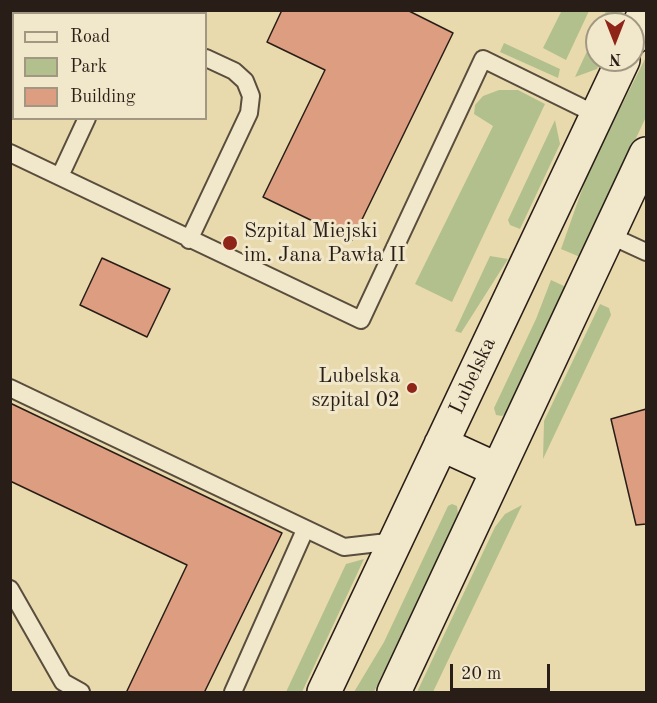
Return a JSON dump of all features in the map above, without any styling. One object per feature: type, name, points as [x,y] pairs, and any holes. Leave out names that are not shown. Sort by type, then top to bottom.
[{"type":"main road","name":"Lubelska","points":[[324,693],[617,72]]},
{"type":"main road","points":[[394,693],[646,154]]},
{"type":"main road","points":[[441,444],[498,470]]},
{"type":"lane","points":[[189,240],[249,114],[251,96],[245,81],[234,71],[207,58]]},
{"type":"lane","points":[[10,153],[361,320],[483,59],[597,115]]},
{"type":"lane","points":[[60,176],[86,120]]},
{"type":"lane","points":[[609,235],[646,252]]},
{"type":"lane","points":[[10,388],[344,547],[396,541]]},
{"type":"lane","points":[[233,693],[305,530]]},
{"type":"lane","points":[[10,589],[63,682],[81,693]]},
{"type":"green space","points":[[562,10],[589,11],[585,12],[585,20],[566,60],[543,48]]},
{"type":"green space","points":[[504,43],[560,69],[558,78],[500,52]]},
{"type":"green space","points":[[585,56],[585,72],[589,72],[575,77]]},
{"type":"green space","points":[[646,57],[646,117],[580,257],[561,249],[589,170],[638,72],[645,72]]},
{"type":"green space","points":[[499,90],[518,90],[545,104],[452,302],[415,284],[493,126],[474,114],[475,105],[483,96]]},
{"type":"green space","points":[[555,120],[560,144],[520,229],[510,225],[508,220]]},
{"type":"green space","points":[[490,256],[508,259],[461,333],[455,331]]},
{"type":"green space","points":[[551,280],[566,287],[506,413],[502,416],[496,415],[494,408],[536,319]]},
{"type":"green space","points":[[600,304],[609,308],[611,315],[543,459],[544,421]]},
{"type":"green space","points":[[452,504],[457,506],[458,514],[374,692],[354,692],[384,642],[448,506]]},
{"type":"green space","points":[[522,505],[433,692],[417,692],[495,527],[505,514]]},
{"type":"green space","points":[[364,559],[302,692],[286,692],[346,564]]},
{"type":"building","points":[[282,10],[407,10],[453,33],[352,240],[263,197],[325,70],[267,42]]},
{"type":"building","points":[[102,258],[170,289],[147,337],[80,305]]},
{"type":"building","points":[[10,403],[282,533],[204,693],[126,693],[187,565],[10,481]]},
{"type":"building","points":[[646,409],[646,524],[636,525],[611,419]]},
{"type":"place","name":"Szpital Miejski im. Jana Pawła II","points":[[230,243]]},
{"type":"place","name":"Lubelska szpital 02","points":[[412,388]]}]
